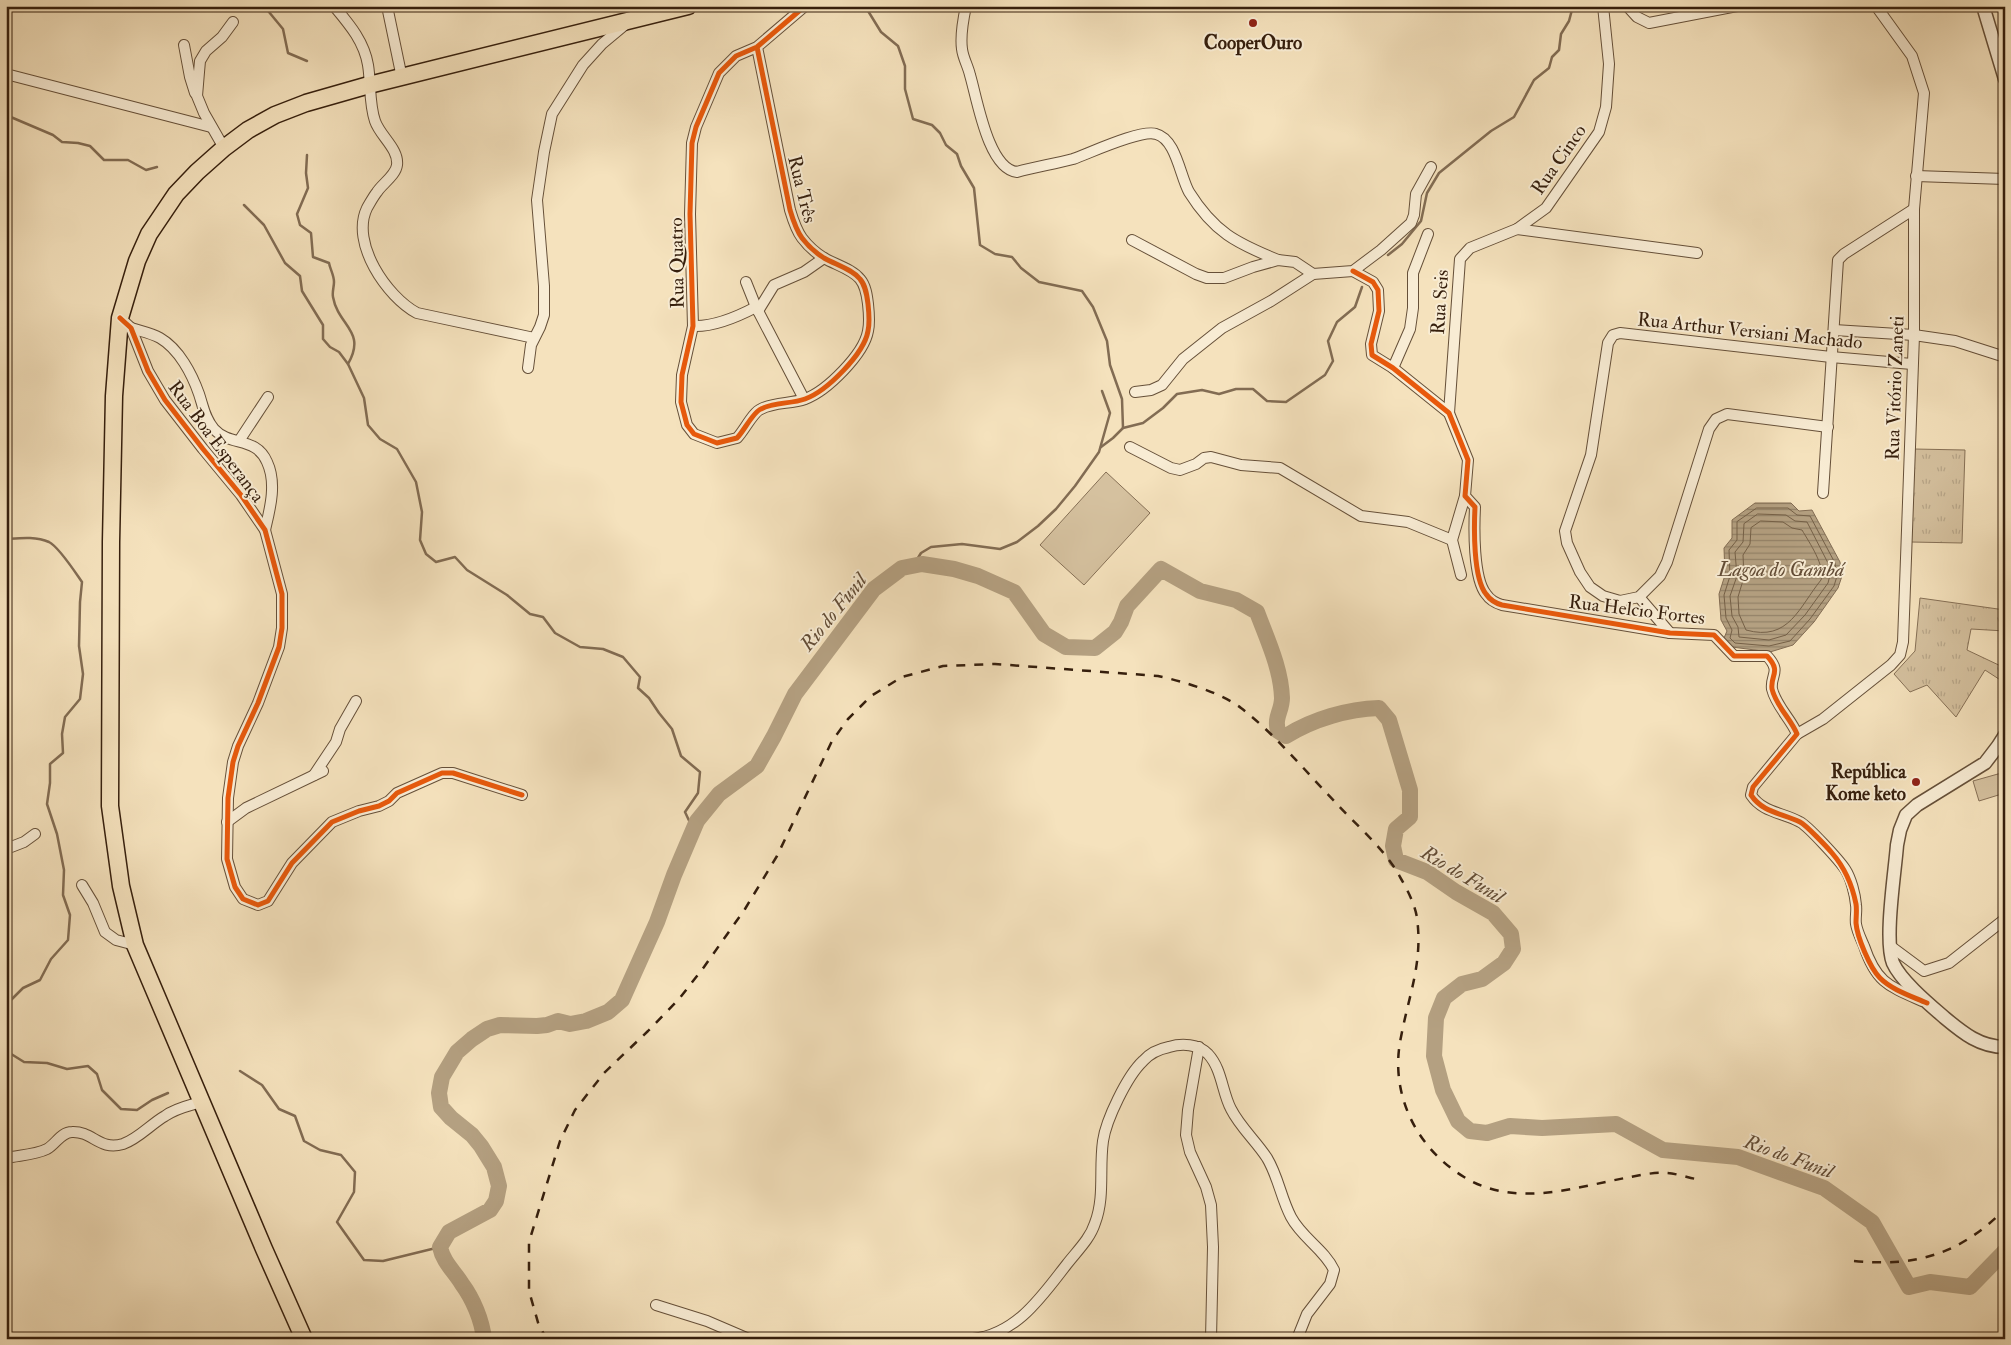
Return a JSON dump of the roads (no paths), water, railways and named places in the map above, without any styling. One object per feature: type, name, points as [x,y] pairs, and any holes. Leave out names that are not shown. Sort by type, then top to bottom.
[{"type":"main road","points":[[304,1339],[135,945],[121,886],[110,806],[111,542],[114,396],[137,261],[149,234],[163,211],[197,172],[248,130],[276,115],[306,103],[369,85],[688,6]]},
{"type":"street","points":[[334,6],[359,38],[368,66],[375,121],[383,136],[393,148],[398,166],[377,192],[365,217],[364,231],[375,271],[392,294],[417,314],[534,338]]},
{"type":"street","points":[[388,6],[402,78]]},
{"type":"street","name":"Rua Quatro","points":[[804,399],[761,408],[754,414],[738,438],[717,443],[694,434],[684,418],[680,389],[693,326],[690,204],[691,154],[694,135],[719,73],[736,56],[757,47],[805,6]]},
{"type":"street","points":[[966,6],[962,36],[963,54],[988,138],[1005,168],[1017,172],[1076,158],[1104,146],[1146,133],[1157,134],[1166,140],[1172,148],[1182,180],[1210,220],[1232,239],[1278,260],[1296,262],[1313,274]]},
{"type":"street","name":"Rua Cinco","points":[[1517,229],[1546,208],[1599,132],[1606,107],[1609,64],[1603,6]]},
{"type":"street","points":[[1627,6],[1637,18],[1649,23],[1737,6]]},
{"type":"street","name":"Rua Vitório Zaneti","points":[[1798,734],[1824,718],[1891,665],[1900,655],[1903,642],[1914,335],[1914,209],[1924,93],[1912,56],[1876,6]]},
{"type":"street","points":[[1983,6],[2005,79]]},
{"type":"street","points":[[528,368],[534,338],[544,316],[537,200],[552,114],[583,65],[602,44],[631,21]]},
{"type":"street","points":[[197,96],[200,61],[206,51],[233,22]]},
{"type":"street","points":[[184,45],[191,83],[211,126],[224,148]]},
{"type":"street","name":"Rua Três","points":[[757,47],[790,210],[801,237],[824,258],[860,278],[865,287],[869,319],[866,340],[856,356],[824,387],[815,395],[804,399]]},
{"type":"street","points":[[6,74],[211,126]]},
{"type":"street","points":[[1135,392],[1151,390],[1162,385],[1183,359],[1222,328],[1271,301],[1313,274],[1353,271],[1400,235],[1411,223],[1414,215],[1416,194],[1431,166]]},
{"type":"street","points":[[1916,176],[2005,179]]},
{"type":"street","points":[[1823,493],[1838,260],[1844,254],[1914,209]]},
{"type":"street","points":[[1517,229],[1697,253]]},
{"type":"street","name":"Rua Seis","points":[[1449,413],[1460,259],[1470,248],[1517,229]]},
{"type":"street","points":[[1393,368],[1410,329],[1413,308],[1413,273],[1428,234]]},
{"type":"street","points":[[1132,240],[1196,274],[1212,278],[1224,278],[1252,267],[1278,260]]},
{"type":"street","points":[[693,326],[708,326],[757,309],[769,289],[777,282],[804,272],[824,258]]},
{"type":"street","name":"Rua Helcio Fortes","points":[[1353,271],[1373,282],[1378,290],[1379,311],[1370,344],[1372,355],[1393,368],[1449,413],[1468,460],[1465,496],[1475,507],[1474,538],[1481,585],[1486,595],[1492,601],[1502,605],[1670,633],[1714,634],[1734,656],[1767,656],[1772,662],[1775,672],[1772,688],[1780,707],[1798,734]]},
{"type":"street","points":[[746,282],[757,309],[804,399]]},
{"type":"street","points":[[125,323],[160,338],[173,349],[190,373],[210,424],[218,433],[251,444],[260,451],[271,472],[271,497],[264,530]]},
{"type":"street","name":"Rua Boa Esperança","points":[[125,323],[148,371],[165,400],[202,449],[241,495],[264,530],[282,594],[282,628],[279,647],[238,746],[231,779],[227,822],[227,858],[236,888],[243,899],[258,905],[268,901],[292,863],[327,825],[348,815],[379,806],[389,801],[398,793],[442,773],[454,773],[522,795]]},
{"type":"street","points":[[1834,330],[1914,335],[1955,341],[2005,357]]},
{"type":"street","name":"Rua Arthur Versiani Machado","points":[[1639,597],[1620,601],[1603,596],[1590,587],[1580,572],[1568,543],[1566,531],[1591,455],[1608,343],[1613,335],[1620,333],[1831,358],[1912,364]]},
{"type":"street","points":[[239,441],[268,397]]},
{"type":"street","points":[[1670,633],[1639,597],[1660,576],[1667,562],[1709,429],[1716,419],[1726,414],[1828,427]]},
{"type":"street","points":[[1130,447],[1172,468],[1180,470],[1196,464],[1204,458],[1211,457],[1241,465],[1280,468],[1361,516],[1408,522],[1452,540]]},
{"type":"street","points":[[1461,575],[1452,540],[1465,496]]},
{"type":"street","points":[[227,822],[246,808],[318,773],[336,742],[343,723],[356,702]]},
{"type":"street","points":[[1798,734],[1753,788],[1751,795],[1756,802],[1769,811],[1801,822],[1831,851],[1845,869],[1850,882],[1856,905],[1856,925],[1872,969],[1893,988],[1927,1003]]},
{"type":"street","points":[[2005,734],[1985,763],[1917,805],[1906,815],[1897,845],[1889,945],[1894,963],[1900,974],[1927,1003],[1960,1032],[1977,1042],[2005,1048]]},
{"type":"street","points":[[6,849],[24,842],[35,834]]},
{"type":"street","points":[[82,885],[93,903],[105,932],[116,940],[135,945]]},
{"type":"street","points":[[1889,945],[1924,971],[1949,963],[2005,919]]},
{"type":"street","points":[[973,1339],[997,1333],[1028,1311],[1042,1297],[1089,1236],[1100,1209],[1105,1128],[1138,1066],[1149,1055],[1175,1045],[1199,1047],[1214,1061],[1231,1110],[1268,1159],[1292,1219],[1324,1253],[1334,1270],[1330,1284],[1307,1314],[1297,1339]]},
{"type":"street","points":[[1199,1047],[1188,1110],[1186,1134],[1190,1152],[1206,1187],[1213,1220],[1211,1339]]},
{"type":"street","points":[[6,1158],[38,1153],[50,1148],[59,1138],[70,1132],[81,1132],[101,1144],[111,1146],[123,1144],[178,1108],[201,1102]]},
{"type":"street","points":[[656,1305],[707,1320],[749,1339]]},
{"type":"water","name":"Lagoa do Gambá","points":[[1755,503],[1791,503],[1799,511],[1812,510],[1840,562],[1842,576],[1838,588],[1814,622],[1793,645],[1770,652],[1732,647],[1724,638],[1727,631],[1721,620],[1719,594],[1725,575],[1724,548],[1732,538],[1732,520]]},
{"type":"waterway","points":[[264,6],[283,29],[288,53],[307,61]]},
{"type":"waterway","points":[[865,6],[881,32],[898,46],[905,66],[905,89],[913,119],[932,125],[940,133],[946,145],[957,154],[961,166],[974,188],[980,245],[995,254],[1012,257],[1021,268],[1039,282],[1082,291],[1093,307],[1107,341],[1110,365],[1122,399],[1123,428]]},
{"type":"waterway","points":[[1388,255],[1402,244],[1421,221],[1427,193],[1439,173],[1491,131],[1514,117],[1534,80],[1549,68],[1552,57],[1559,50],[1561,34],[1569,21],[1573,6]]},
{"type":"waterway","points":[[6,115],[53,135],[62,142],[90,146],[104,160],[128,160],[146,170],[157,167]]},
{"type":"waterway","points":[[307,155],[306,173],[308,188],[297,214],[300,225],[311,233],[313,257],[329,263],[334,279],[333,295],[336,307],[353,336],[353,353],[348,364],[364,398],[368,425],[380,439],[397,449],[416,482],[422,512],[420,540],[426,554],[436,562],[455,557],[467,570],[507,595],[530,614],[543,617],[555,633],[580,647],[603,649],[623,657],[640,677],[638,688],[649,698],[672,729],[681,756],[700,772],[698,793],[685,812],[693,829]]},
{"type":"waterway","points":[[244,205],[264,225],[285,263],[300,276],[302,291],[323,325],[323,339],[330,347],[339,352],[348,364]]},
{"type":"waterway","points":[[1101,447],[1123,428],[1143,423],[1163,408],[1177,394],[1202,390],[1219,394],[1236,389],[1253,389],[1267,401],[1286,402],[1325,375],[1333,361],[1328,341],[1337,322],[1355,307],[1362,287]]},
{"type":"waterway","points":[[913,566],[921,553],[931,547],[962,544],[1000,549],[1017,542],[1038,526],[1056,509],[1075,486],[1099,452],[1110,413],[1102,391]]},
{"type":"waterway","points":[[6,539],[33,538],[49,542],[62,554],[82,582],[79,646],[83,674],[80,699],[65,717],[62,734],[63,753],[50,764],[47,804],[57,834],[64,870],[63,895],[70,915],[68,940],[51,959],[40,980],[23,988],[6,1005]]},
{"type":"waterway","name":"Rio do Funil","points":[[484,1339],[479,1317],[473,1303],[446,1262],[440,1247],[449,1232],[490,1210],[496,1201],[499,1186],[494,1167],[481,1146],[472,1135],[441,1107],[439,1093],[442,1077],[457,1052],[487,1029],[500,1025],[537,1026],[558,1021],[570,1024],[586,1021],[608,1012],[622,1000],[657,922],[674,875],[697,821],[719,794],[757,766],[795,694],[874,589],[902,568],[922,564],[954,569],[978,576],[1014,592],[1044,634],[1066,647],[1095,648],[1115,632],[1127,606],[1161,569],[1200,591],[1236,600],[1257,612],[1273,654],[1281,687],[1282,698],[1277,722],[1278,731],[1286,736],[1331,716],[1355,710],[1379,708],[1389,720],[1410,790],[1410,817],[1396,829],[1393,846],[1396,860],[1427,872],[1456,892],[1493,913],[1511,934],[1513,949],[1504,963],[1482,979],[1462,984],[1444,998],[1436,1018],[1434,1056],[1443,1090],[1458,1121],[1470,1131],[1487,1133],[1510,1126],[1542,1128],[1616,1124],[1663,1150],[1738,1157],[1824,1188],[1872,1222],[1909,1287],[1930,1282],[1970,1287],[2005,1251]]},
{"type":"waterway","points":[[6,1049],[24,1062],[47,1063],[67,1069],[88,1066],[97,1074],[102,1090],[121,1109],[137,1110],[152,1100],[168,1093]]},
{"type":"waterway","points":[[240,1071],[262,1085],[279,1109],[295,1116],[304,1141],[320,1150],[341,1155],[355,1172],[354,1192],[337,1222],[364,1260],[383,1261],[440,1247]]},
{"type":"railway","points":[[547,1339],[539,1326],[529,1291],[529,1242],[560,1141],[575,1110],[604,1073],[679,999],[745,909],[777,856],[832,741],[848,719],[871,696],[902,677],[943,666],[995,664],[1158,676],[1201,688],[1223,697],[1241,708],[1278,741],[1379,847],[1394,867],[1410,897],[1417,918],[1418,950],[1417,964],[1401,1037],[1398,1058],[1399,1078],[1403,1098],[1410,1117],[1432,1151],[1464,1177],[1483,1186],[1503,1192],[1523,1194],[1544,1193],[1655,1173],[1673,1174],[1696,1179]]},
{"type":"railway","points":[[1854,1261],[1898,1262],[1936,1254],[1954,1247],[1971,1237],[2005,1209]]},
{"type":"place","name":"CooperOuro","points":[[1253,23]]},
{"type":"place","name":"República Kome keto","points":[[1916,782]]}]
